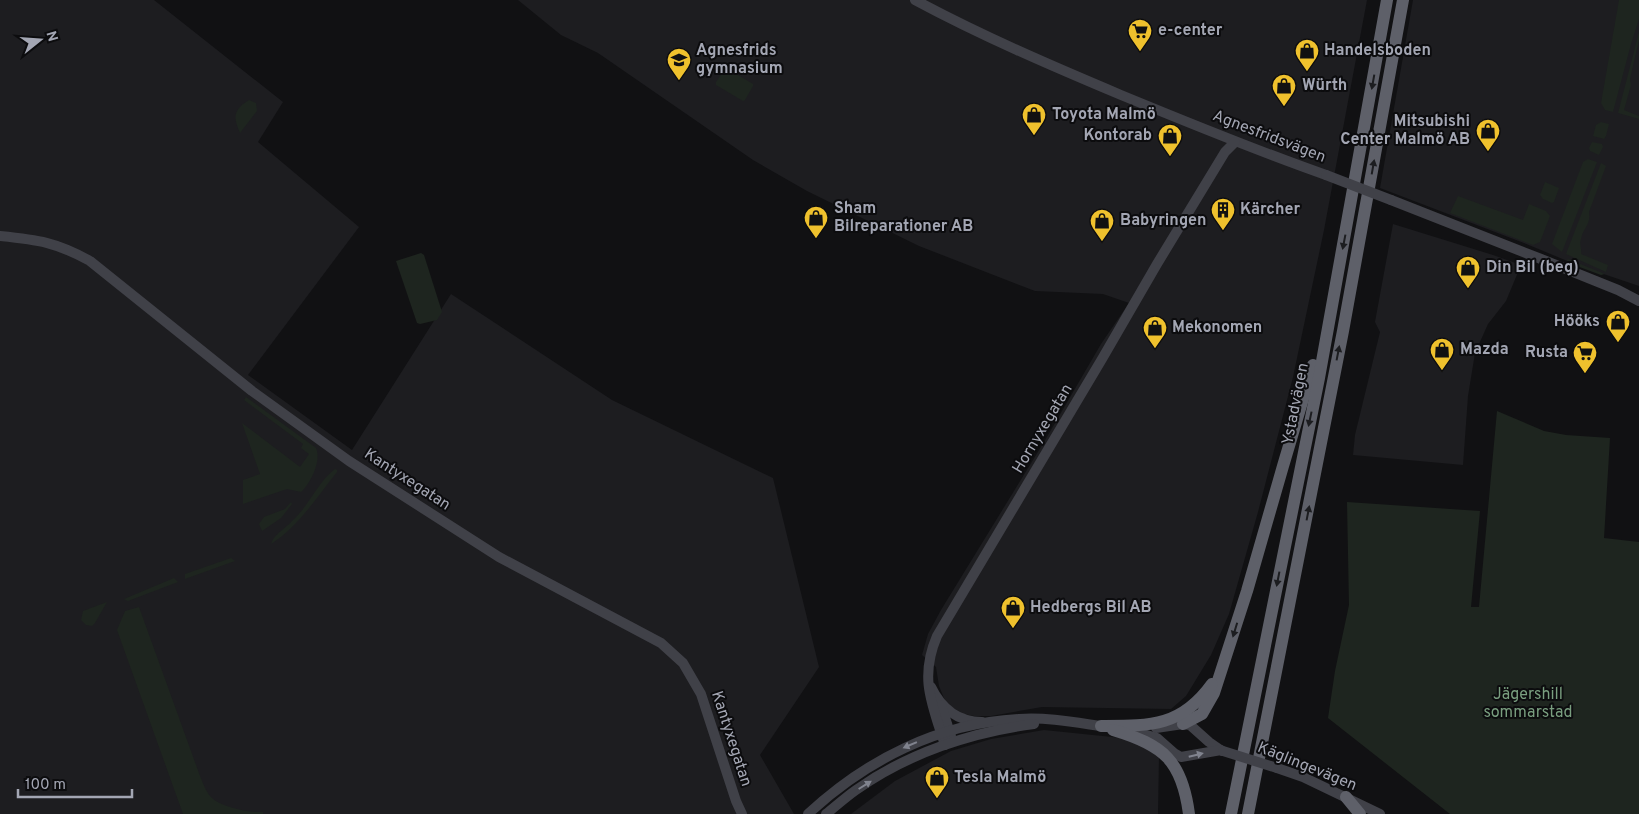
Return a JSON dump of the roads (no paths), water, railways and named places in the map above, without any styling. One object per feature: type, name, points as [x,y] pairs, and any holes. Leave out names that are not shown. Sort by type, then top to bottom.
[{"type":"highway","name":"Ystadvägen","points":[[1231,814],[1319,378],[1387,0]]},
{"type":"highway","name":"Ystadvägen","points":[[1248,814],[1343,331],[1403,0]]},
{"type":"highway","points":[[1182,725],[1198,718],[1212,699],[1247,591],[1335,288]]},
{"type":"highway","points":[[1101,726],[1145,725],[1174,718],[1186,712],[1200,700],[1220,674]]},
{"type":"highway","points":[[1258,814],[1272,720],[1271,699]]},
{"type":"highway","points":[[1101,726],[1147,742],[1166,757],[1175,768],[1184,785],[1189,814]]},
{"type":"highway","points":[[1171,750],[1181,765],[1188,781],[1190,789],[1189,814]]},
{"type":"highway","points":[[1346,797],[1360,814]]},
{"type":"main road","name":"Agnesfridsvägen","points":[[915,0],[1069,73],[1235,142],[1391,200],[1618,290],[1639,301]]},
{"type":"main road","name":"Hornyxegatan","points":[[947,738],[930,698],[927,675],[929,657],[937,636],[1091,379],[1156,264],[1225,152],[1235,142]]},
{"type":"main road","name":"Kantyxegatan","points":[[0,236],[46,241],[73,251],[90,261],[252,391],[349,461],[499,557],[661,643],[683,663],[701,694],[736,801],[744,814]]},
{"type":"main road","name":"Agnesfridsvägen","points":[[1618,290],[1639,293]]},
{"type":"main road","points":[[927,675],[940,702],[954,715],[976,722],[996,721]]},
{"type":"main road","points":[[940,702],[947,738]]},
{"type":"main road","name":"Käglingevägen","points":[[826,814],[856,790],[890,769],[947,738],[996,721],[1020,719],[1060,721],[1129,730],[1157,738],[1177,755],[1184,757],[1222,751]]},
{"type":"main road","name":"Käglingevägen","points":[[808,814],[820,802],[868,766],[907,747],[947,738],[1060,721]]},
{"type":"main road","points":[[1171,750],[1170,735],[1175,727],[1182,725]]},
{"type":"main road","name":"Käglingevägen","points":[[1129,730],[1182,725],[1193,727],[1222,751],[1303,777],[1380,814]]},
{"type":"place","name":"e-center","points":[[1140,52]]},
{"type":"place","name":"Handelsboden","points":[[1307,72]]},
{"type":"place","name":"Agnesfrids gymnasium","points":[[679,81]]},
{"type":"place","name":"Würth","points":[[1284,107]]},
{"type":"place","name":"Toyota Malmö","points":[[1034,136]]},
{"type":"place","name":"Mitsubishi Center Malmö AB","points":[[1488,152]]},
{"type":"place","name":"Kontorab","points":[[1170,157]]},
{"type":"place","name":"Kärcher","points":[[1223,231]]},
{"type":"place","name":"Sham Bilreparationer AB","points":[[816,239]]},
{"type":"place","name":"Babyringen","points":[[1102,242]]},
{"type":"place","name":"Din Bil (beg)","points":[[1468,289]]},
{"type":"place","name":"Hööks","points":[[1618,343]]},
{"type":"place","name":"Mekonomen","points":[[1155,349]]},
{"type":"place","name":"Mazda","points":[[1442,371]]},
{"type":"place","name":"Rusta","points":[[1585,374]]},
{"type":"place","name":"Hedbergs Bil AB","points":[[1013,629]]},
{"type":"place","name":"Tesla Malmö","points":[[937,799]]},
{"type":"park label","name":"Jägershill sommarstad","points":[[1528,704]]}]
